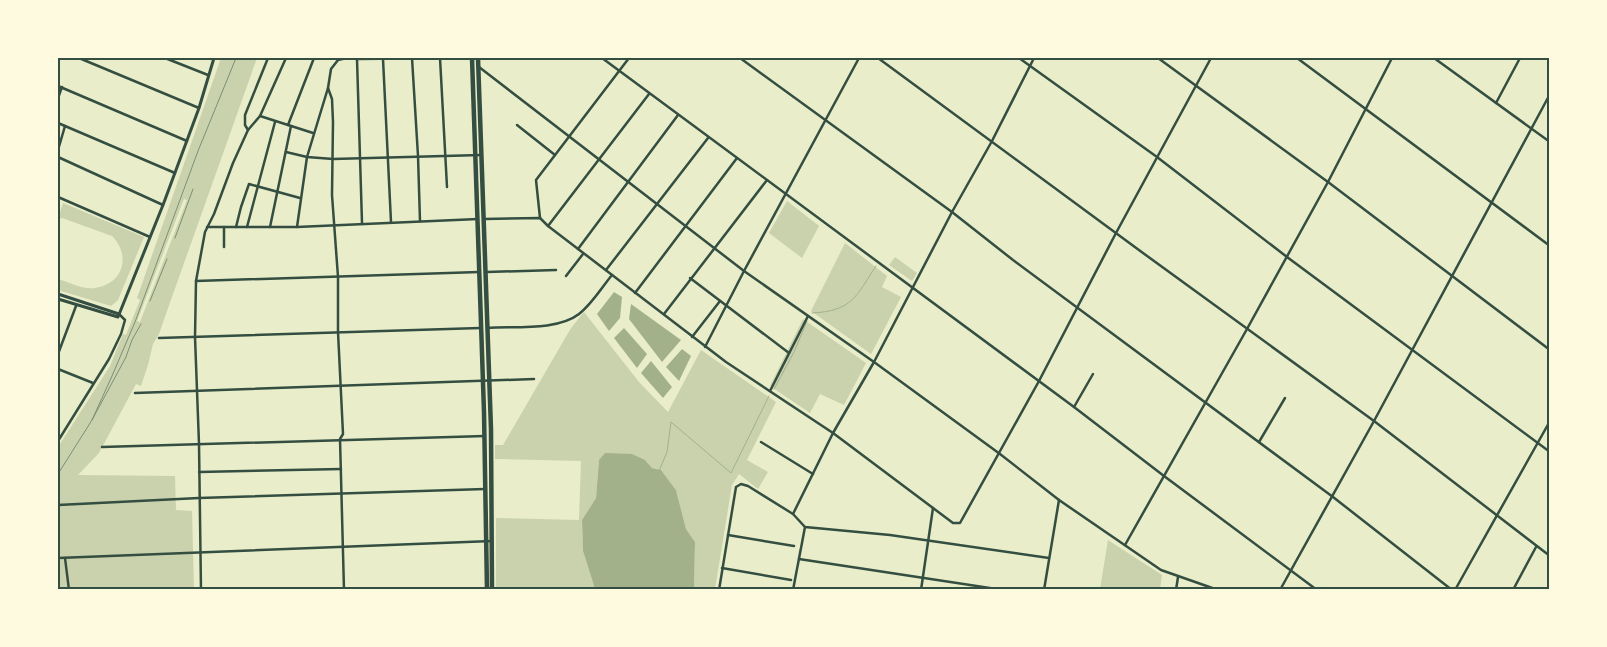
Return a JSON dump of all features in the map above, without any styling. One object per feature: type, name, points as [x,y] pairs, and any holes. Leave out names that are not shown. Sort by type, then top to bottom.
[{"type":"main road","points":[[472,58],[479,272],[484,328],[487,411],[489,542],[487,590]]},
{"type":"main road","points":[[478,58],[485,272],[484,328]]},
{"type":"main road","points":[[473,81],[479,81]]},
{"type":"main road","points":[[487,411],[485,436],[486,489],[492,590]]},
{"type":"street","points":[[79,58],[198,108]]},
{"type":"street","points":[[165,58],[208,75]]},
{"type":"street","points":[[120,316],[187,141],[214,58]]},
{"type":"street","points":[[248,130],[245,125],[245,115],[268,58]]},
{"type":"street","points":[[201,590],[195,337],[196,281],[203,237],[248,130],[260,116],[286,58]]},
{"type":"street","points":[[270,227],[290,126],[314,58]]},
{"type":"street","points":[[296,227],[307,157],[335,63],[338,60],[347,58],[455,58]]},
{"type":"street","points":[[412,58],[420,222]]},
{"type":"street","points":[[440,58],[447,187]]},
{"type":"street","points":[[602,58],[1074,407],[1317,590]]},
{"type":"street","points":[[629,58],[536,180],[540,218],[583,254],[692,337],[833,434],[953,523],[962,522],[1000,454],[1116,233],[1211,58]]},
{"type":"street","points":[[740,58],[824,121],[952,212],[1013,260],[1333,497],[1454,590],[1550,421]]},
{"type":"street","points":[[706,347],[744,271],[858,58]]},
{"type":"street","points":[[878,58],[1374,421],[1550,556]]},
{"type":"street","points":[[1019,58],[1157,157],[1550,452]]},
{"type":"street","points":[[794,514],[833,434],[874,362],[1034,58]]},
{"type":"street","points":[[1158,58],[1328,182],[1550,350]]},
{"type":"street","points":[[1297,58],[1550,246]]},
{"type":"street","points":[[1125,546],[1328,182],[1392,58]]},
{"type":"street","points":[[1434,58],[1550,142]]},
{"type":"street","points":[[1496,103],[1520,58]]},
{"type":"street","points":[[357,59],[362,223]]},
{"type":"street","points":[[383,59],[392,222]]},
{"type":"street","points":[[479,67],[714,249],[874,362],[1000,454],[1059,500],[1162,570],[1218,590]]},
{"type":"street","points":[[58,86],[187,141]]},
{"type":"street","points":[[58,98],[62,87]]},
{"type":"street","points":[[328,88],[332,98],[334,122],[332,194],[338,277],[338,332],[343,434],[340,439],[344,590]]},
{"type":"street","points":[[548,226],[649,94]]},
{"type":"street","points":[[1280,590],[1333,497],[1550,94]]},
{"type":"street","points":[[578,249],[678,115]]},
{"type":"street","points":[[260,116],[314,133]]},
{"type":"street","points":[[58,122],[175,173]]},
{"type":"street","points":[[247,227],[275,122]]},
{"type":"street","points":[[517,125],[555,155]]},
{"type":"street","points":[[58,150],[65,126]]},
{"type":"street","points":[[606,270],[708,138]]},
{"type":"street","points":[[286,152],[307,157],[333,159],[481,155]]},
{"type":"street","points":[[58,157],[163,205]]},
{"type":"street","points":[[635,293],[737,158]]},
{"type":"street","points":[[663,314],[766,180]]},
{"type":"street","points":[[236,228],[241,207],[250,184],[300,198]]},
{"type":"street","points":[[58,197],[150,237]]},
{"type":"street","points":[[207,227],[296,227],[362,223],[540,218]]},
{"type":"street","points":[[224,227],[224,247]]},
{"type":"street","points":[[566,276],[583,254]]},
{"type":"street","points":[[485,272],[556,270]]},
{"type":"street","points":[[196,281],[479,272]]},
{"type":"street","points":[[160,338],[555,325],[579,314],[612,275]]},
{"type":"street","points":[[690,278],[789,354]]},
{"type":"street","points":[[58,294],[120,316],[125,320],[114,349],[58,441]]},
{"type":"street","points":[[58,300],[120,316]]},
{"type":"street","points":[[692,337],[720,301]]},
{"type":"street","points":[[58,354],[76,306]]},
{"type":"street","points":[[770,391],[808,316]]},
{"type":"street","points":[[58,369],[94,383]]},
{"type":"street","points":[[1074,407],[1093,374]]},
{"type":"street","points":[[135,393],[534,379]]},
{"type":"street","points":[[1259,442],[1285,398]]},
{"type":"street","points":[[102,446],[485,436]]},
{"type":"street","points":[[761,442],[813,474]]},
{"type":"street","points":[[199,472],[341,468]]},
{"type":"street","points":[[719,590],[736,487],[741,484],[748,486],[794,514],[805,527],[928,540],[1049,558]]},
{"type":"street","points":[[58,505],[199,498],[486,489]]},
{"type":"street","points":[[1044,590],[1059,500]]},
{"type":"street","points":[[921,590],[933,508]]},
{"type":"street","points":[[792,590],[805,527]]},
{"type":"street","points":[[728,535],[794,546]]},
{"type":"street","points":[[58,558],[489,542]]},
{"type":"street","points":[[1512,590],[1536,546]]},
{"type":"street","points":[[65,558],[69,590]]},
{"type":"street","points":[[799,559],[1003,590]]},
{"type":"street","points":[[722,568],[791,580]]},
{"type":"street","points":[[1176,590],[1178,577]]},
{"type":"shaded area","points":[[221,58],[257,58],[159,334],[153,344],[141,386],[136,384],[99,453],[78,475],[175,476],[176,510],[192,511],[194,589],[58,590],[58,447],[110,366],[123,334],[126,335],[140,300],[137,298]],"holes":[[[184,199],[187,200],[140,322],[137,321]]]},
{"type":"shaded area","points":[[787,201],[819,226],[802,258],[769,233]]},
{"type":"shaded area","points":[[63,203],[144,237],[118,300],[111,306],[58,290],[58,279],[86,288],[105,285],[113,281],[118,275],[122,268],[123,260],[118,244],[112,236],[62,218],[58,219]]},
{"type":"shaded area","points":[[845,243],[887,276],[882,287],[901,297],[871,354],[811,311]]},
{"type":"shaded area","points":[[895,257],[917,273],[912,281],[889,265]]},
{"type":"shaded area","points":[[614,292],[622,297],[620,318],[609,331],[597,314]]},
{"type":"shaded area","points":[[631,304],[681,340],[662,362],[629,319]]},
{"type":"shaded area","points":[[584,312],[639,382],[668,412],[701,350],[776,402],[747,460],[768,472],[758,489],[739,474],[732,485],[715,589],[694,589],[695,542],[686,529],[676,490],[661,470],[652,468],[645,460],[599,460],[596,498],[582,520],[583,551],[595,589],[496,589],[496,518],[579,520],[581,461],[495,459],[495,445],[503,445],[571,328]]},
{"type":"shaded area","points":[[803,319],[866,363],[844,405],[820,394],[810,413],[770,386]]},
{"type":"shaded area","points":[[624,328],[647,354],[637,368],[614,338]]},
{"type":"shaded area","points":[[682,349],[691,356],[679,381],[666,367]]},
{"type":"shaded area","points":[[651,361],[672,387],[663,398],[641,373]]},
{"type":"shaded area","points":[[605,453],[632,454],[645,460],[652,468],[661,470],[676,490],[686,529],[695,542],[694,589],[595,589],[583,551],[582,520],[596,498],[599,460]]},
{"type":"shaded area","points":[[1108,540],[1162,575],[1160,589],[1100,589]]},
{"type":"waterway","points":[[812,313],[836,309],[852,300],[876,266]]},
{"type":"waterway","points":[[774,389],[794,352],[807,321]]},
{"type":"waterway","points":[[659,471],[667,452],[671,422],[731,473],[769,396]]},
{"type":"tram line","points":[[92,420],[126,357],[132,340],[141,324]]},
{"type":"railway","points":[[58,474],[92,420],[112,376],[135,322],[198,151],[236,58]]},
{"type":"railway","points":[[175,238],[193,189]]},
{"type":"railway","points":[[150,301],[167,259]]}]
